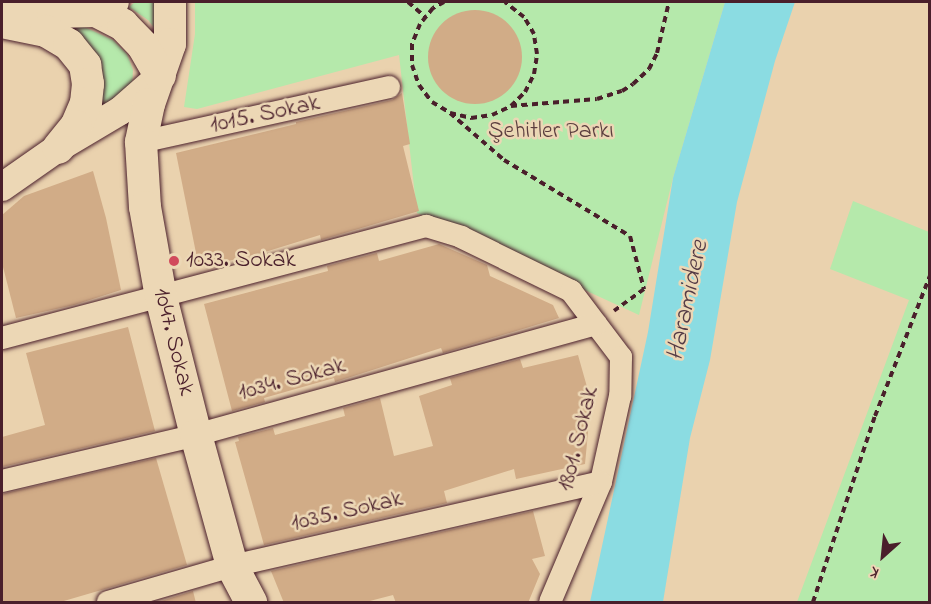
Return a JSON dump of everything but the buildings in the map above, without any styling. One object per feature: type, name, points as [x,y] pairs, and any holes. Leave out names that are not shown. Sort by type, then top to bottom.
[{"type":"main road","name":"1047. Sokak","points":[[170,2],[170,44],[149,104],[141,142],[145,207],[161,297],[231,566],[251,603]]},
{"type":"main road","points":[[2,14],[104,6],[143,46],[159,76]]},
{"type":"main road","points":[[2,22],[46,31],[69,45],[85,65],[88,84],[86,103],[76,126],[58,148]]},
{"type":"street","points":[[2,187],[58,148],[120,111],[159,76]]},
{"type":"street","name":"1015. Sokak","points":[[141,142],[389,87]]},
{"type":"street","points":[[2,338],[426,226],[461,237],[571,291],[596,324]]},
{"type":"street","name":"1034. Sokak","points":[[2,481],[196,435],[596,324]]},
{"type":"street","name":"1801. Sokak","points":[[550,603],[601,482],[620,396],[621,357],[596,324]]},
{"type":"street","name":"1035. Sokak","points":[[108,603],[231,566],[601,482]]},
{"type":"path","points":[[408,2],[425,17]]},
{"type":"path","points":[[444,2],[425,17],[412,44],[412,65],[419,85],[432,102],[450,113],[504,160],[630,236],[644,289],[596,324]]},
{"type":"path","points":[[450,113],[471,118],[492,115],[511,106],[525,92],[534,74],[537,54],[534,34],[524,17],[505,2]]},
{"type":"path","points":[[511,106],[597,99],[622,91],[633,84],[649,69],[657,53],[669,2]]},
{"type":"path","points":[[813,603],[875,416],[930,276]]},
{"type":"green space","points":[[135,2],[158,2],[160,35],[148,20],[129,7]]},
{"type":"green space","name":"Şehitler Parkı","points":[[195,2],[725,2],[673,178],[639,315],[417,213],[399,55],[197,109],[184,107],[195,34]]},
{"type":"green space","points":[[64,24],[82,26],[113,40],[127,54],[133,70],[132,88],[92,116]]},
{"type":"green space","points":[[853,201],[929,232],[929,602],[797,602],[909,300],[830,269]]},
{"type":"water","name":"Haramidere","points":[[725,2],[795,2],[775,61],[737,202],[710,360],[690,438],[663,602],[590,602],[648,332],[673,178]]},
{"type":"place","name":"1033. Sokak","points":[[174,261]]}]
